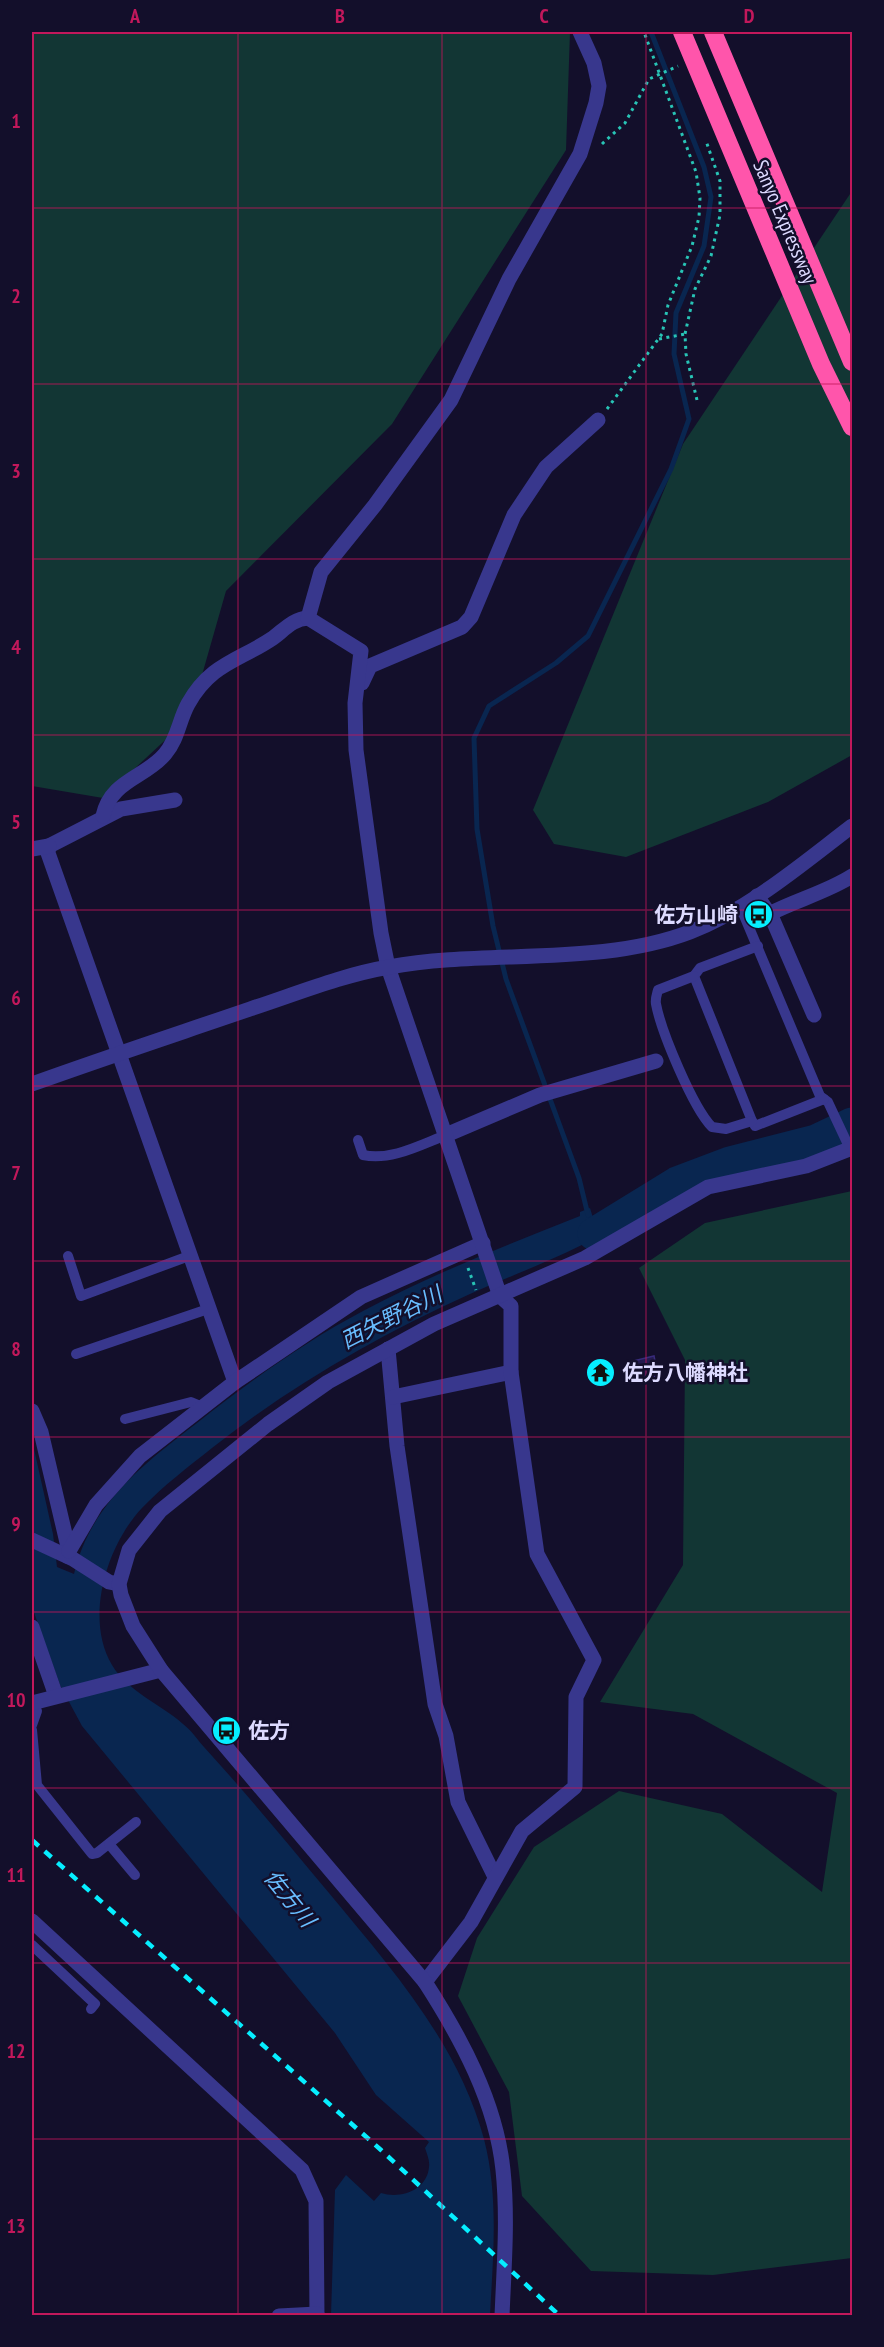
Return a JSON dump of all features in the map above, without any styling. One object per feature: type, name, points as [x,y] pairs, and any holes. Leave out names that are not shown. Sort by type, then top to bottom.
[{"type":"highway","name":"Sanyo Expressway","points":[[682,32],[821,364],[852,427]]},
{"type":"highway","name":"Sanyo Expressway","points":[[713,32],[851,359]]},
{"type":"street","points":[[309,618],[321,572],[375,504],[451,400],[509,279],[580,154],[596,104],[599,86],[594,63],[580,32]]},
{"type":"street","points":[[357,685],[365,682],[370,666],[462,627],[471,617],[514,515],[546,466],[598,420]]},
{"type":"street","points":[[103,816],[106,802],[125,782],[164,755],[176,738],[187,704],[222,664],[272,639],[299,619],[309,618],[361,651],[357,685],[356,750],[379,922],[388,967],[500,1296],[511,1306],[512,1372],[537,1554],[594,1660],[576,1697],[575,1787],[522,1831],[471,1922],[424,1982]]},
{"type":"street","points":[[32,849],[49,846],[81,831],[103,816],[121,809],[175,800]]},
{"type":"street","points":[[32,1084],[334,981],[388,967],[615,949],[659,941],[702,927],[757,896],[852,826]]},
{"type":"street","points":[[49,846],[48,853],[55,876],[235,1382]]},
{"type":"street","points":[[769,914],[792,902],[838,885],[852,876]]},
{"type":"street","points":[[757,896],[769,914],[814,1015]]},
{"type":"street","points":[[447,1135],[547,1093],[656,1061]]},
{"type":"street","points":[[114,1583],[138,1535],[188,1486],[328,1382],[434,1324],[585,1258],[708,1187],[806,1166],[850,1146]]},
{"type":"street","points":[[68,1555],[96,1505],[140,1456],[235,1382],[361,1298],[483,1243]]},
{"type":"street","points":[[388,1349],[397,1446],[435,1704],[446,1737],[459,1802],[495,1877]]},
{"type":"street","points":[[393,1397],[512,1372]]},
{"type":"street","points":[[32,1411],[41,1432],[68,1555]]},
{"type":"street","points":[[32,1540],[68,1555],[114,1583],[155,1671],[424,1982],[456,2033],[475,2072],[490,2113],[500,2152],[505,2192],[502,2316]]},
{"type":"street","points":[[32,1627],[42,1706],[155,1671]]},
{"type":"street","points":[[32,1921],[302,2170],[316,2201],[317,2315],[279,2316]]},
{"type":"lane","points":[[740,906],[820,1096],[838,1122],[850,1146]]},
{"type":"lane","points":[[752,1121],[726,1129],[712,1127],[700,1115],[655,1002],[658,990],[694,976],[700,968],[758,946]]},
{"type":"lane","points":[[694,976],[755,1126],[824,1099]]},
{"type":"lane","points":[[656,1061],[675,1057]]},
{"type":"lane","points":[[358,1140],[363,1155],[376,1158],[447,1135]]},
{"type":"lane","points":[[68,1256],[81,1296],[189,1256]]},
{"type":"lane","points":[[76,1354],[208,1309]]},
{"type":"lane","points":[[125,1419],[191,1402],[203,1407]]},
{"type":"lane","points":[[32,1730],[37,1785],[92,1854],[109,1844],[136,1822]]},
{"type":"lane","points":[[109,1844],[135,1875]]},
{"type":"lane","points":[[32,1944],[95,2004],[91,2008]]},
{"type":"path","points":[[598,420],[659,339],[675,283],[692,246],[699,218],[700,198],[690,154],[644,32]]},
{"type":"path","points":[[580,154],[589,154],[626,123],[649,80],[661,72],[678,66],[683,76]]},
{"type":"path","points":[[698,400],[686,354],[684,334],[695,289],[711,256],[720,215],[720,181],[706,139]]},
{"type":"path","points":[[659,339],[666,340],[684,334]]},
{"type":"path","points":[[462,1252],[481,1305]]},
{"type":"green space","points":[[32,32],[570,32],[566,150],[392,424],[226,591],[190,717],[103,798],[32,786]]},
{"type":"green space","points":[[852,191],[852,755],[768,802],[626,857],[554,844],[533,810],[683,444]]},
{"type":"green space","points":[[852,1191],[852,2258],[713,2275],[591,2271],[522,2196],[509,2092],[458,1996],[477,1938],[534,1847],[619,1791],[722,1814],[822,1892],[837,1793],[693,1714],[600,1702],[683,1565],[685,1360],[639,1268],[705,1223]]},
{"type":"water","name":"佐方川","points":[[629,1206],[636,1213],[617,1226],[555,1258],[470,1294],[402,1327],[336,1363],[242,1425],[176,1477],[142,1508],[119,1542],[103,1583],[100,1626],[104,1646],[112,1665],[127,1683],[186,1726],[252,1801],[398,1978],[440,2039],[458,2071],[484,2139],[492,2183],[493,2205],[490,2315],[331,2315],[335,2190],[346,2175],[374,2201],[381,2193],[396,2195],[411,2191],[423,2182],[427,2175],[429,2162],[425,2148],[429,2142],[376,2095],[335,2033],[82,1726],[60,1685],[32,1607],[32,1440],[53,1534],[57,1567],[74,1574],[92,1527],[121,1488],[157,1455],[298,1349],[389,1297],[470,1260],[580,1216],[580,1212],[590,1208],[593,1218],[602,1222]]},
{"type":"building","points":[[654,1356],[658,1376],[638,1381],[633,1361]]},
{"type":"waterway","points":[[588,1215],[579,1178],[506,979],[493,926],[477,829],[474,738],[489,706],[556,663],[588,636],[671,469],[689,419],[674,354],[676,313],[704,246],[711,197],[704,167],[651,32]]},
{"type":"waterway","name":"西矢野谷川","points":[[594,1234],[677,1183],[730,1163],[816,1141],[852,1124]]},
{"type":"railway","points":[[32,1840],[381,2150],[560,2316]]},
{"type":"place","name":"佐方山崎","points":[[759,915]]},
{"type":"place","name":"佐方八幡神社","points":[[601,1373]]},
{"type":"place","name":"佐方","points":[[227,1731]]}]
